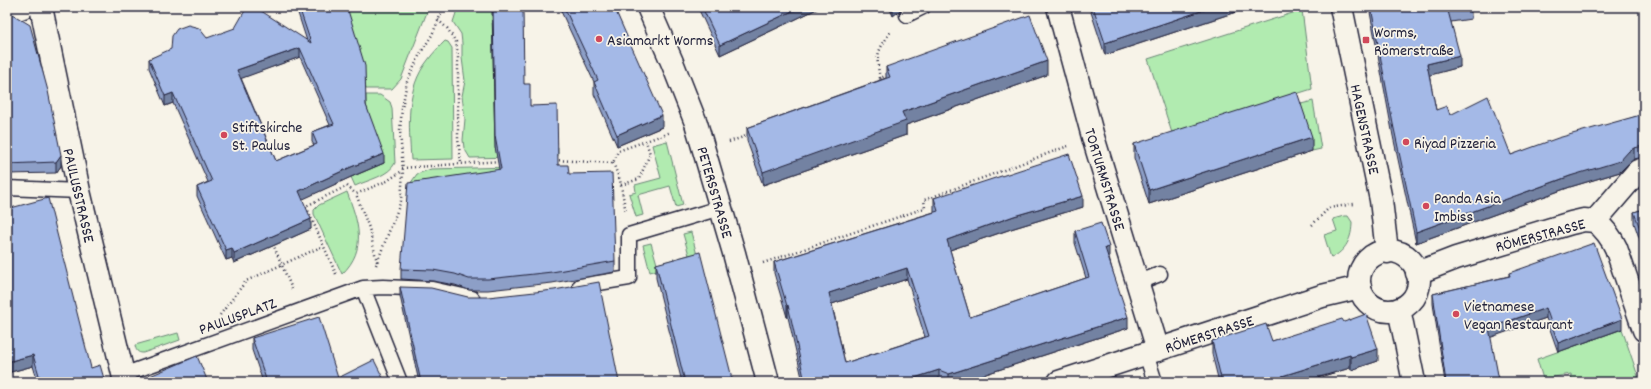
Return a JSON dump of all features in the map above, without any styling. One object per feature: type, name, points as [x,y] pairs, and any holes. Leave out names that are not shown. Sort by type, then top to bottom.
[{"type":"street","points":[[7,13],[23,7]]},
{"type":"street","name":"PAULUSSTRASSE","points":[[41,7],[79,191],[124,379]]},
{"type":"street","name":"PETERSSTRASSE","points":[[648,7],[696,123],[768,382]]},
{"type":"street","name":"TORTURMSTRASSE","points":[[1058,7],[1092,137],[1137,283],[1152,352]]},
{"type":"street","name":"HAGENSTRASSE","points":[[1341,7],[1381,200],[1387,252]]},
{"type":"street","name":"RÖMERSTRASSE","points":[[1417,273],[1456,258],[1571,223],[1584,220],[1595,220],[1638,171],[1644,169]]},
{"type":"street","points":[[1595,220],[1610,236],[1616,248],[1644,330]]},
{"type":"street","points":[[1387,252],[1404,256],[1410,260],[1417,273],[1418,284],[1414,297],[1410,302],[1399,309],[1386,311],[1373,307],[1364,298],[1360,287],[1359,278],[1364,266],[1373,256],[1387,252]]},
{"type":"street","name":"RÖMERSTRASSE","points":[[1059,382],[1322,296],[1360,287]]},
{"type":"street","points":[[1399,309],[1414,382]]},
{"type":"lane","points":[[907,15],[923,7]]},
{"type":"lane","points":[[7,188],[79,191]]},
{"type":"lane","points":[[568,288],[628,278],[629,235],[720,208]]},
{"type":"lane","points":[[1137,283],[1160,274]]},
{"type":"lane","name":"PAULUSPLATZ","points":[[124,379],[195,348],[363,288],[383,287],[432,289],[453,293],[468,298],[488,298]]},
{"type":"lane","points":[[363,288],[400,382]]},
{"type":"lane","points":[[1152,352],[1155,382]]},
{"type":"path","points":[[363,288],[377,262],[401,201],[402,169],[400,130],[403,95],[412,70],[444,7]]},
{"type":"path","points":[[883,87],[877,61],[878,52],[891,31],[907,15]]},
{"type":"path","points":[[438,20],[447,28],[456,42],[458,56],[458,139],[461,163]]},
{"type":"path","points":[[880,78],[895,72]]},
{"type":"path","points":[[629,235],[621,185],[613,163],[618,151],[696,123]]},
{"type":"path","points":[[704,151],[756,133]]},
{"type":"path","points":[[738,272],[925,208],[924,200],[1092,137]]},
{"type":"path","points":[[621,185],[639,179],[650,154],[646,141]]},
{"type":"path","points":[[547,160],[613,163]]},
{"type":"path","points":[[356,194],[387,181],[402,169],[500,161]]},
{"type":"path","points":[[334,270],[306,206],[348,186],[356,194],[369,228],[377,262]]},
{"type":"path","points":[[1312,224],[1330,208],[1381,200]]},
{"type":"path","points":[[270,238],[292,291]]},
{"type":"path","points":[[195,348],[246,280],[323,246]]},
{"type":"path","points":[[1370,382],[1384,379]]},
{"type":"green space","points":[[344,7],[429,7],[401,79],[392,89],[366,89]]},
{"type":"green space","points":[[458,7],[492,7],[495,149],[558,148],[558,156],[470,158],[464,148],[463,140],[465,119],[462,96],[465,81],[461,34],[453,22]]},
{"type":"green space","points":[[1302,10],[1312,89],[1172,133],[1148,59]]},
{"type":"green space","points":[[445,41],[448,42],[452,48],[453,159],[411,160],[409,121],[415,83],[428,60]]},
{"type":"green space","points":[[366,95],[380,95],[390,102],[392,108],[395,163],[388,171],[378,177],[355,186],[351,177],[384,163],[366,115]]},
{"type":"green space","points":[[1313,101],[1321,149],[1312,151],[1297,105]]},
{"type":"green space","points":[[667,141],[683,205],[676,207],[670,186],[638,195],[643,215],[636,217],[629,194],[636,192],[635,185],[661,178],[652,145]]},
{"type":"green space","points":[[558,166],[410,184],[417,174],[431,169]]},
{"type":"green space","points":[[347,192],[355,214],[358,245],[355,255],[342,274],[314,214],[314,210],[319,205]]},
{"type":"green space","points":[[1348,216],[1352,222],[1351,233],[1341,252],[1331,258],[1324,235],[1337,231],[1333,219]]},
{"type":"green space","points":[[691,232],[698,259],[650,272],[643,245],[651,243],[657,264],[689,255],[683,234]]},
{"type":"green space","points":[[1622,329],[1640,382],[1572,382],[1571,374],[1543,379],[1537,359]]},
{"type":"green space","points":[[178,333],[180,340],[143,353],[137,351],[135,345]]},
{"type":"building","points":[[247,7],[255,7],[311,43],[299,7],[347,7],[365,66],[366,105],[384,154],[351,167],[299,191],[311,219],[234,253],[232,248],[226,250],[197,187],[212,181],[173,93],[165,96],[149,59],[171,49],[172,36],[177,29],[188,25],[199,28],[207,38],[235,28]],"holes":[[[300,48],[334,124],[312,132],[317,144],[276,161],[237,70]]]},
{"type":"building","points":[[493,7],[523,7],[524,84],[530,84],[530,106],[557,105],[558,165],[568,165],[569,174],[612,173],[615,261],[552,272],[488,279],[469,279],[455,274],[433,270],[401,269],[408,183],[501,169],[495,136]]},
{"type":"building","points":[[564,7],[614,7],[662,115],[617,135],[594,82],[598,80]]},
{"type":"building","points":[[702,7],[801,7],[720,45]]},
{"type":"building","points":[[1093,7],[1213,7],[1105,43]]},
{"type":"building","points":[[1371,7],[1471,7],[1448,11],[1460,56],[1427,64],[1436,110],[1447,106],[1450,115],[1488,96],[1511,155],[1558,138],[1644,114],[1644,146],[1634,148],[1629,151],[1620,161],[1570,176],[1416,232],[1393,124]]},
{"type":"building","points":[[7,14],[12,14],[30,25],[48,91],[61,155],[56,162],[7,164]]},
{"type":"building","points":[[1030,15],[1047,61],[902,112],[906,121],[763,172],[747,128],[890,77],[886,67]]},
{"type":"building","points":[[1297,92],[1312,137],[1149,190],[1134,144]]},
{"type":"building","points":[[1069,154],[1083,196],[1014,216],[947,240],[970,317],[1089,277],[1075,231],[1101,223],[1109,247],[1105,248],[1128,317],[949,374],[939,370],[902,382],[805,382],[788,305],[787,306],[774,262],[938,211],[934,198]],"holes":[[[907,268],[929,336],[845,363],[829,293]]]},
{"type":"building","points":[[48,198],[91,368],[100,365],[105,382],[41,382],[33,355],[7,362],[7,209]]},
{"type":"building","points":[[1644,209],[1644,240],[1634,212]]},
{"type":"building","points":[[1594,243],[1622,319],[1558,343],[1546,308],[1489,328],[1499,380],[1489,380],[1489,382],[1446,382],[1433,294],[1510,276],[1509,273]]},
{"type":"building","points":[[700,252],[733,382],[685,382],[656,264]]},
{"type":"building","points":[[599,282],[619,382],[421,382],[400,287],[431,288],[468,297],[488,297],[554,290]]},
{"type":"building","points":[[1366,314],[1378,349],[1351,357],[1350,355],[1282,376],[1284,382],[1222,382],[1212,341],[1266,324],[1272,341],[1342,319],[1344,322]]},
{"type":"building","points":[[319,317],[338,378],[374,360],[385,382],[267,382],[252,338]]},
{"type":"building","points":[[197,356],[208,382],[136,382]]},
{"type":"place","name":"Asiamarkt Worms","points":[[599,39]]},
{"type":"place","name":"Worms, Römerstraße","points":[[1366,40]]},
{"type":"place","name":"Stiftskirche St. Paulus","points":[[224,135]]},
{"type":"place","name":"Riyad Pizzeria","points":[[1406,142]]},
{"type":"place","name":"Panda Asia Imbiss","points":[[1426,206]]},
{"type":"place","name":"Vietnamese Vegan Restaurant","points":[[1456,314]]}]
